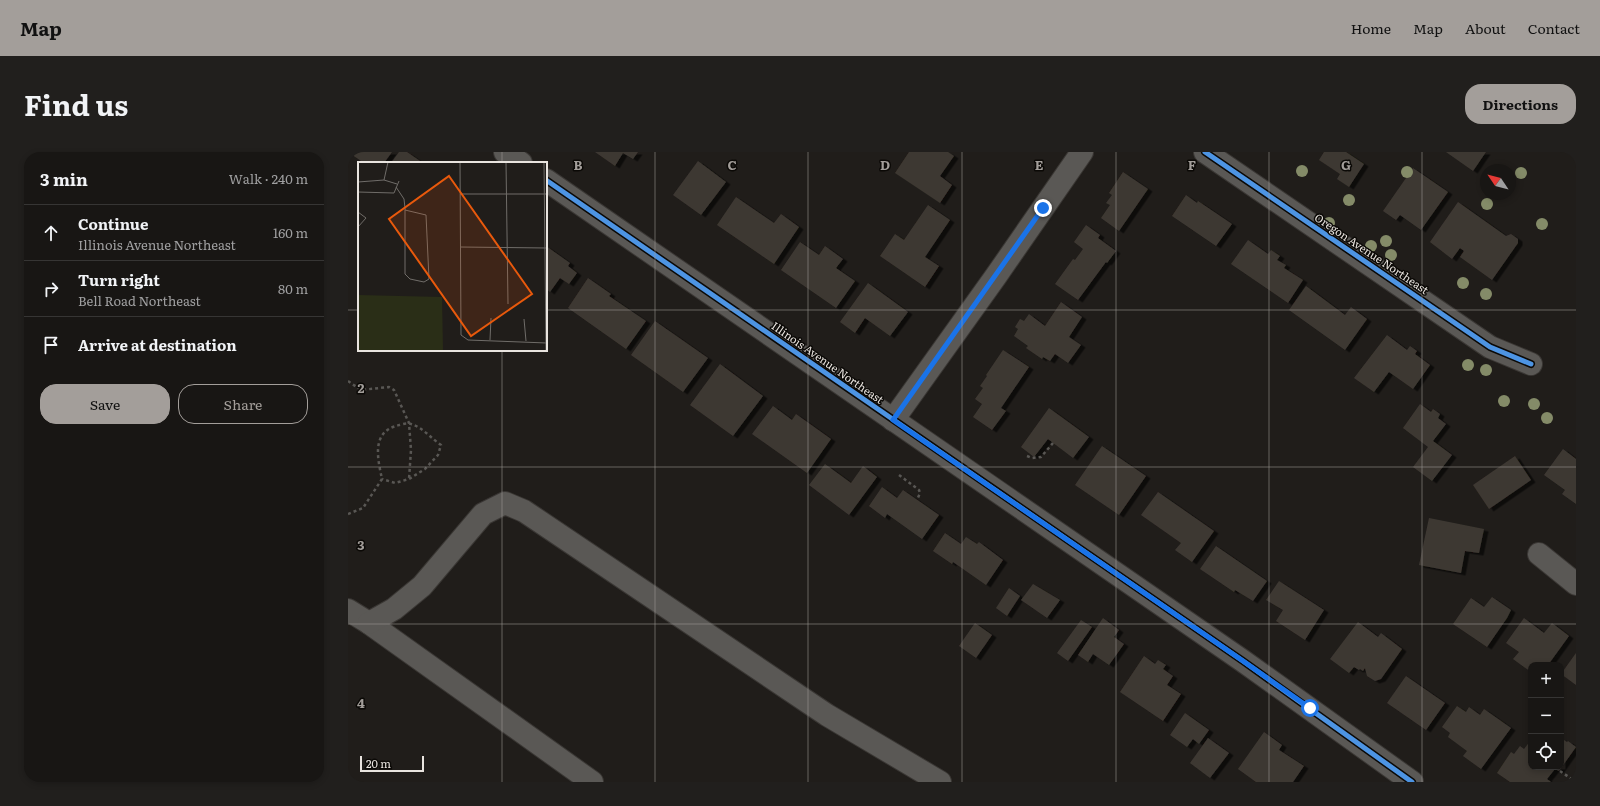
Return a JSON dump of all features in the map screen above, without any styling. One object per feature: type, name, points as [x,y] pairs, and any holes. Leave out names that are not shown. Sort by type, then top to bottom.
[{"type":"street","points":[[506,152],[521,162]]},
{"type":"street","points":[[523,162],[530,152]]},
{"type":"street","points":[[893,420],[992,282],[1082,152]]},
{"type":"street","name":"Oregon Avenue Northeast","points":[[1205,152],[1490,347],[1531,364]]},
{"type":"street","name":"Illinois Avenue Northeast","points":[[547,181],[1243,661],[1412,782]]},
{"type":"street","points":[[369,623],[394,609],[422,586],[483,514],[505,503],[524,511],[827,715],[940,782]]},
{"type":"street","points":[[1539,554],[1576,584]]},
{"type":"street","points":[[348,610],[369,623],[592,782]]},
{"type":"path","points":[[348,381],[362,390],[389,387],[394,390],[409,423],[411,450],[409,479]]},
{"type":"path","points":[[348,514],[363,508],[382,479],[377,453],[378,442],[387,429],[409,423],[416,426],[441,446],[438,455],[425,469],[409,479],[395,483],[382,479]]},
{"type":"path","points":[[1027,456],[1032,458],[1041,457],[1053,443]]},
{"type":"path","points":[[899,474],[919,490],[920,494],[917,500]]},
{"type":"path","points":[[1560,771],[1576,782]]},
{"type":"building","points":[[348,152],[392,152],[385,162],[363,162]]},
{"type":"building","points":[[399,152],[407,152],[422,162],[392,162]]},
{"type":"building","points":[[595,152],[638,152],[633,159],[623,153],[615,166]]},
{"type":"building","points":[[909,152],[948,152],[954,156],[940,176],[952,185],[940,203],[895,173]]},
{"type":"building","points":[[1324,152],[1346,152],[1364,164],[1349,187],[1337,179],[1340,174],[1319,160]]},
{"type":"building","points":[[1446,152],[1486,152],[1473,171]]},
{"type":"building","points":[[698,161],[726,182],[701,215],[673,195]]},
{"type":"building","points":[[1413,168],[1448,192],[1421,230],[1400,215],[1396,220],[1383,211]]},
{"type":"building","points":[[1123,172],[1148,189],[1119,231],[1101,218],[1110,205],[1106,203],[1112,195],[1109,193]]},
{"type":"building","points":[[1186,195],[1197,203],[1198,201],[1232,224],[1216,246],[1172,216]]},
{"type":"building","points":[[736,197],[774,223],[781,214],[799,227],[774,264],[717,225]]},
{"type":"building","points":[[1458,202],[1506,236],[1511,234],[1518,239],[1518,243],[1492,280],[1460,257],[1464,251],[1460,248],[1452,259],[1430,242]]},
{"type":"building","points":[[928,205],[950,220],[925,257],[939,266],[925,287],[880,256],[895,234],[904,240]]},
{"type":"building","points":[[1086,225],[1100,235],[1098,238],[1116,251],[1078,300],[1055,284],[1073,259],[1075,260],[1083,249],[1074,242]]},
{"type":"building","points":[[1248,240],[1268,254],[1271,250],[1280,256],[1277,260],[1286,265],[1284,268],[1303,280],[1288,303],[1231,264]]},
{"type":"building","points":[[800,242],[819,255],[825,246],[843,259],[836,268],[855,281],[836,308],[781,270]]},
{"type":"building","points":[[547,247],[570,263],[568,266],[577,273],[569,284],[560,278],[550,292],[547,290]]},
{"type":"building","points":[[588,278],[611,294],[609,296],[646,321],[626,349],[568,308]]},
{"type":"building","points":[[868,283],[908,312],[890,336],[865,318],[855,333],[840,322]]},
{"type":"building","points":[[1306,286],[1345,315],[1351,307],[1367,319],[1345,350],[1289,310]]},
{"type":"building","points":[[1061,302],[1082,317],[1069,337],[1081,345],[1068,363],[1055,354],[1050,361],[1043,357],[1042,359],[1026,348],[1028,346],[1014,336],[1018,329],[1015,327],[1020,319],[1024,321],[1029,314],[1045,326]]},
{"type":"building","points":[[655,321],[708,358],[683,392],[631,355]]},
{"type":"building","points":[[1387,335],[1407,350],[1410,346],[1417,351],[1415,354],[1430,365],[1413,389],[1389,372],[1374,392],[1354,378]]},
{"type":"building","points":[[1003,350],[1029,367],[1001,408],[1006,411],[992,430],[973,417],[982,404],[975,399],[983,388],[980,386],[987,376],[986,375]]},
{"type":"building","points":[[720,364],[763,396],[733,436],[690,405]]},
{"type":"building","points":[[1420,404],[1431,412],[1433,409],[1440,414],[1438,418],[1446,424],[1433,441],[1452,455],[1432,481],[1413,467],[1428,447],[1403,428]]},
{"type":"building","points":[[773,406],[792,420],[796,414],[831,439],[807,473],[752,434]]},
{"type":"building","points":[[1049,408],[1089,437],[1073,458],[1048,439],[1034,457],[1021,447]]},
{"type":"building","points":[[1102,446],[1146,476],[1119,515],[1075,485]]},
{"type":"building","points":[[1563,449],[1576,459],[1576,504],[1562,494],[1565,490],[1544,475]]},
{"type":"building","points":[[1515,456],[1531,480],[1489,509],[1473,485]]},
{"type":"building","points":[[825,464],[851,483],[863,466],[877,477],[849,515],[809,485]]},
{"type":"building","points":[[882,487],[897,498],[903,490],[939,515],[922,539],[887,514],[885,518],[869,506]]},
{"type":"building","points":[[1158,492],[1214,531],[1192,562],[1175,550],[1181,543],[1141,515]]},
{"type":"building","points":[[1429,518],[1484,529],[1479,553],[1465,551],[1461,573],[1419,565]]},
{"type":"building","points":[[945,533],[961,544],[966,537],[977,544],[979,542],[1003,560],[986,585],[953,562],[952,564],[933,551]]},
{"type":"building","points":[[1216,546],[1267,581],[1253,601],[1235,590],[1234,592],[1200,569]]},
{"type":"building","points":[[1279,581],[1324,610],[1305,640],[1276,621],[1283,610],[1266,600]]},
{"type":"building","points":[[1033,584],[1060,600],[1047,618],[1021,600]]},
{"type":"building","points":[[1009,588],[1020,596],[1007,616],[996,608]]},
{"type":"building","points":[[1492,597],[1511,610],[1487,647],[1453,624],[1471,598],[1484,607]]},
{"type":"building","points":[[1103,618],[1119,630],[1114,637],[1124,644],[1109,665],[1093,654],[1088,662],[1078,655]]},
{"type":"building","points":[[1524,618],[1544,633],[1552,623],[1569,636],[1550,662],[1528,662],[1528,670],[1513,659],[1519,652],[1506,643]]},
{"type":"building","points":[[1081,620],[1092,627],[1068,661],[1057,653]]},
{"type":"building","points":[[1358,622],[1378,637],[1381,633],[1402,649],[1381,679],[1375,681],[1367,676],[1365,668],[1363,671],[1354,667],[1349,673],[1330,659]]},
{"type":"building","points":[[975,623],[992,635],[976,658],[959,646]]},
{"type":"building","points":[[1576,653],[1576,685],[1564,676],[1564,670]]},
{"type":"building","points":[[1144,656],[1155,664],[1158,660],[1166,665],[1163,669],[1173,676],[1167,685],[1181,694],[1163,721],[1120,692]]},
{"type":"building","points":[[1406,676],[1445,703],[1426,730],[1387,703]]},
{"type":"building","points":[[1457,706],[1466,712],[1469,707],[1480,715],[1484,709],[1511,728],[1481,769],[1463,756],[1467,751],[1448,737],[1450,733],[1442,727]]},
{"type":"building","points":[[1185,713],[1209,730],[1199,744],[1193,739],[1187,747],[1170,735]]},
{"type":"building","points":[[1264,732],[1282,745],[1279,750],[1304,766],[1293,782],[1256,782],[1238,769]]},
{"type":"building","points":[[1208,738],[1229,753],[1210,778],[1190,763]]},
{"type":"building","points":[[1564,740],[1576,747],[1564,764]]},
{"type":"building","points":[[1528,744],[1528,770],[1554,770],[1547,779],[1551,782],[1510,782],[1497,773],[1511,752],[1514,754],[1520,746],[1524,749]]},
{"type":"cycle path","points":[[1205,152],[1490,347],[1531,364]]},
{"type":"cycle path","points":[[547,181],[1243,661],[1412,782]]},
{"type":"route","points":[[1043,208],[893,420],[1310,708]]}]
